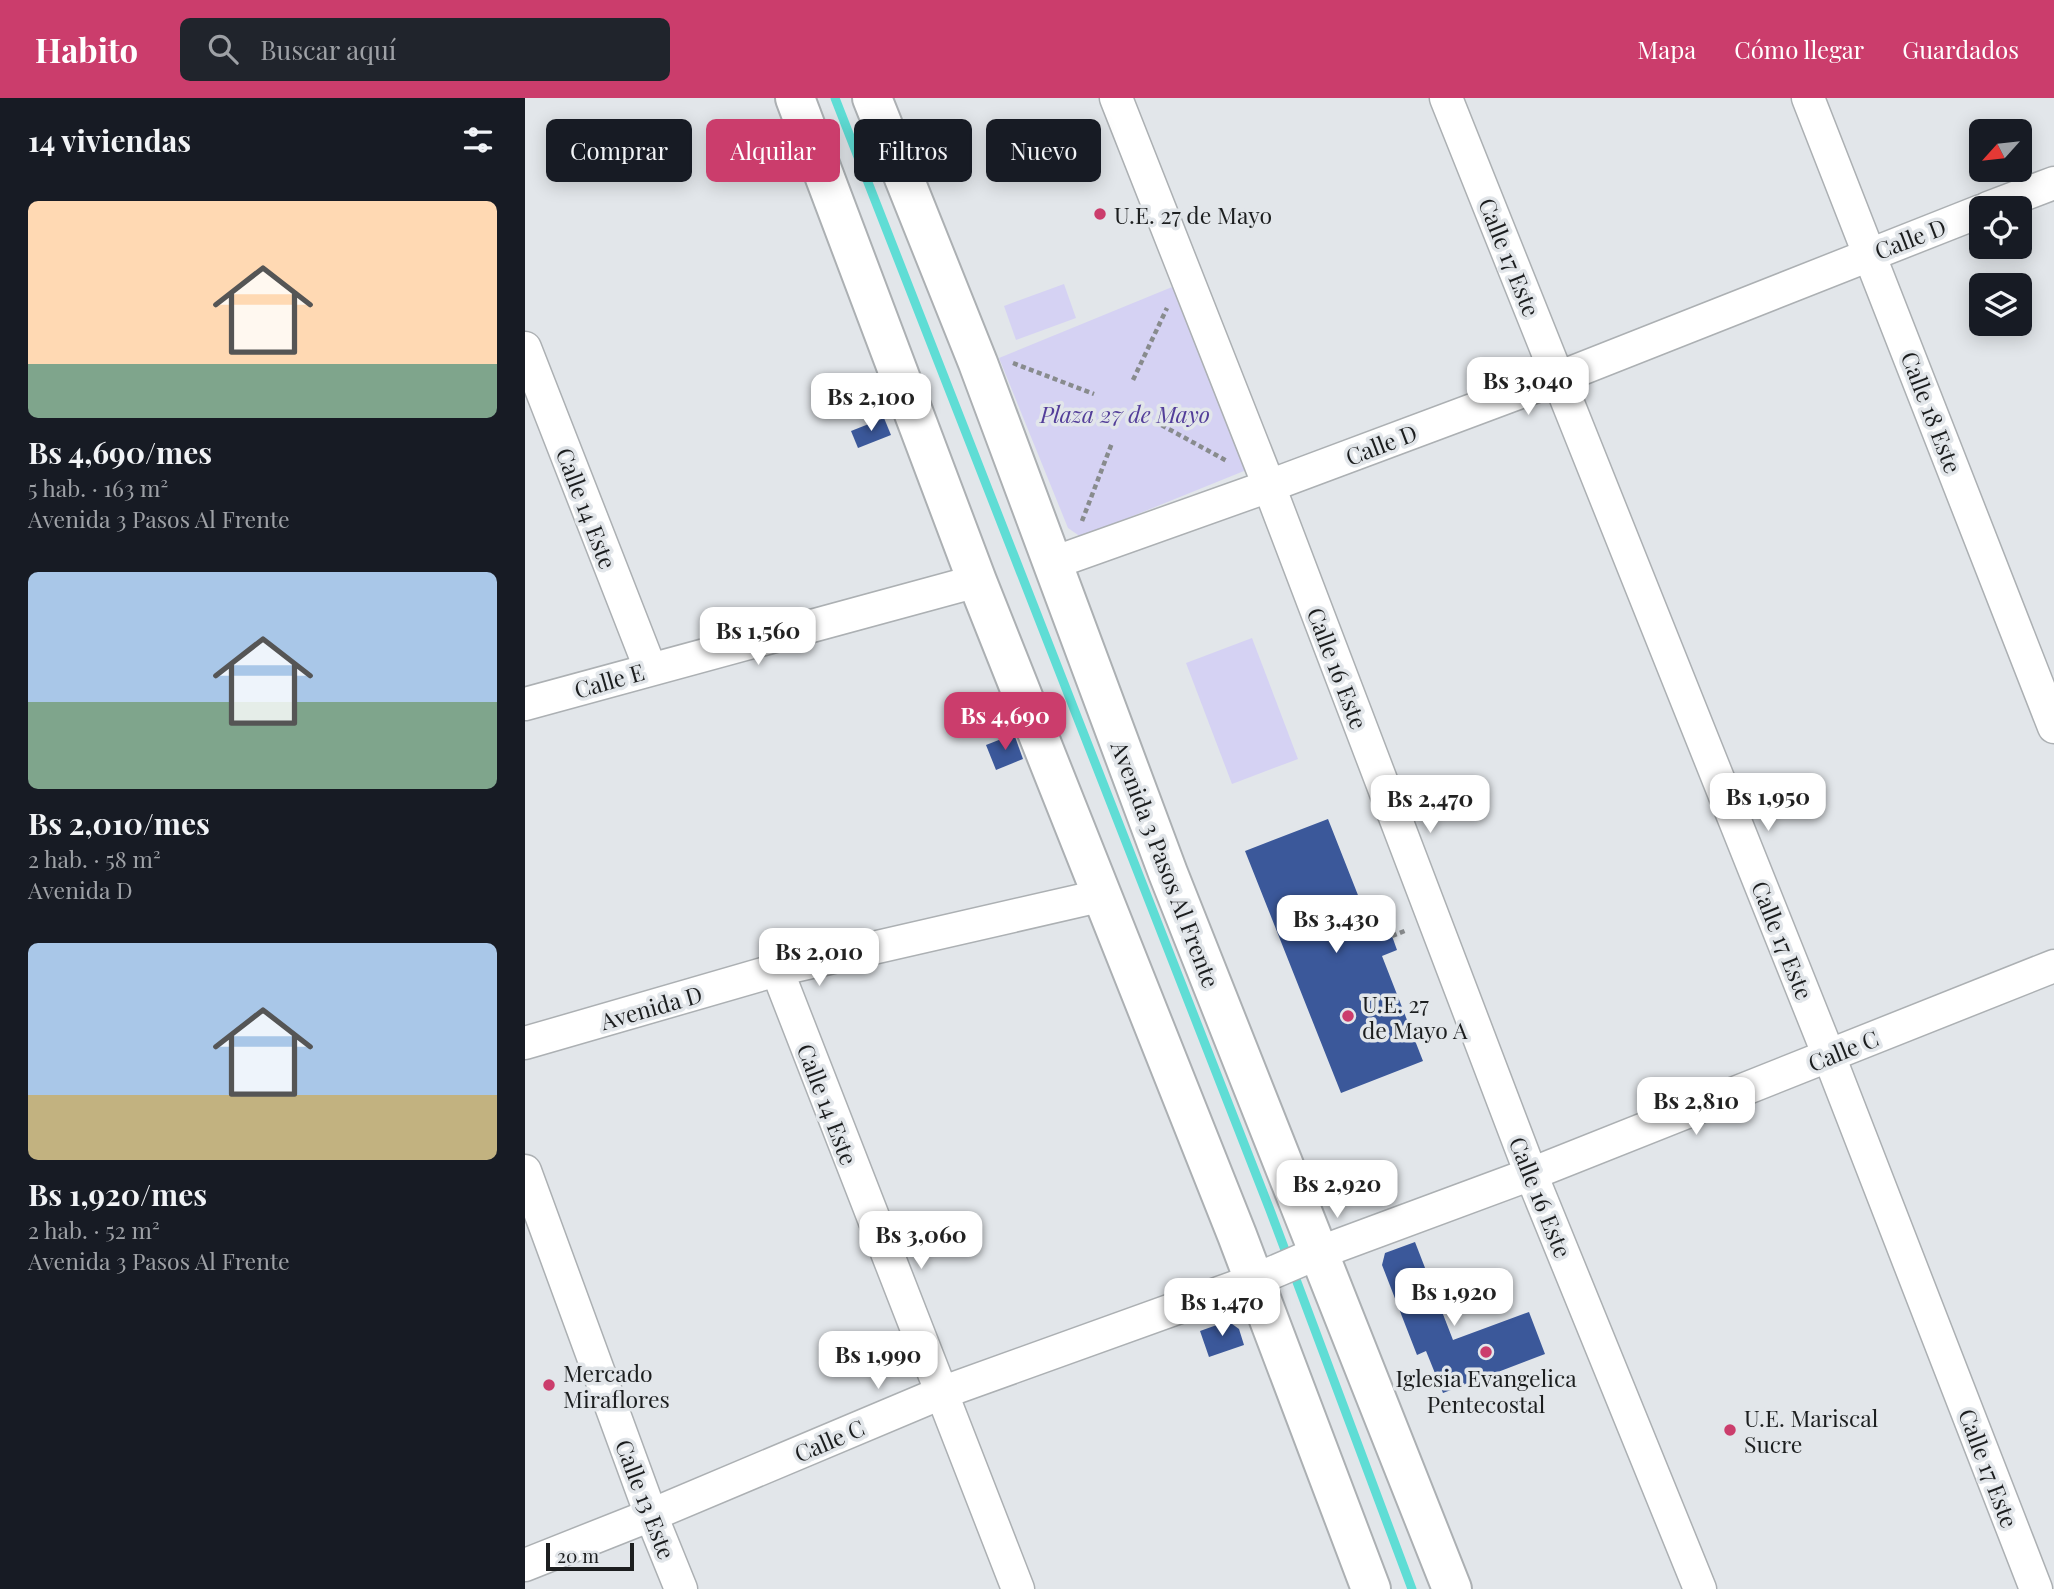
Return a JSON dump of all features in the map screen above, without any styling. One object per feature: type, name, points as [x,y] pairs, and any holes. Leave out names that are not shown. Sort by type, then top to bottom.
[{"type":"street","points":[[795,98],[977,581],[1104,895],[1264,1276],[1371,1589]]},
{"type":"street","name":"Avenida 3 Pasos Al Frente","points":[[873,98],[978,363],[1312,1256],[1452,1589]]},
{"type":"street","name":"Calle 16 Este","points":[[1116,98],[1269,486],[1531,1174],[1700,1589]]},
{"type":"street","name":"Calle 17 Este","points":[[1446,98],[1829,1056],[2036,1589]]},
{"type":"street","name":"Calle 18 Este","points":[[1808,98],[2054,727]]},
{"type":"street","points":[[2020,196],[2054,183]]},
{"type":"street","name":"Calle D","points":[[1053,563],[1558,378],[1969,216]]},
{"type":"street","name":"Calle 14 Este","points":[[525,348],[650,668]]},
{"type":"street","name":"Calle E","points":[[525,704],[977,581]]},
{"type":"street","name":"Avenida D","points":[[525,1043],[777,971],[1104,895]]},
{"type":"street","name":"Calle C","points":[[525,1565],[941,1393],[1264,1276],[1531,1174],[2054,966]]},
{"type":"street","name":"Calle 14 Este","points":[[777,971],[1018,1589]]},
{"type":"street","name":"Calle 13 Este","points":[[525,1171],[651,1515],[681,1589]]},
{"type":"path","points":[[1133,380],[1177,285],[1188,280]]},
{"type":"path","points":[[978,363],[999,358],[1094,394]]},
{"type":"path","points":[[1154,421],[1269,486]]},
{"type":"path","points":[[1053,563],[1077,534],[1112,443]]},
{"type":"green space","points":[[1064,284],[1076,318],[1016,340],[1004,306]]},
{"type":"green space","name":"Plaza 27 de Mayo","points":[[1177,285],[1247,457],[1244,471],[1081,537],[1068,528],[999,358]]},
{"type":"green space","points":[[1252,638],[1298,759],[1232,784],[1186,663]]},
{"type":"building","points":[[884,418],[891,435],[858,448],[851,431]]},
{"type":"building","points":[[1014,734],[1023,759],[996,770],[986,745]]},
{"type":"building","points":[[1328,819],[1367,918],[1382,912],[1392,936],[1397,950],[1382,956],[1423,1061],[1341,1093],[1245,851]]},
{"type":"building","points":[[1415,1242],[1453,1340],[1529,1312],[1545,1354],[1443,1393],[1426,1351],[1417,1355],[1382,1265],[1385,1253]]},
{"type":"building","points":[[1228,1321],[1239,1329],[1244,1345],[1209,1357],[1200,1331]]},
{"type":"waterway","points":[[835,98],[1270,1210],[1412,1589]]},
{"type":"place","name":"U.E. 27 de Mayo","points":[[1100,214]]},
{"type":"place","name":"U.E. 27 de Mayo A","points":[[1348,1016]]},
{"type":"place","name":"Iglesia Evangelica Pentecostal","points":[[1486,1352]]},
{"type":"place","name":"Mercado Miraflores","points":[[549,1385]]},
{"type":"place","name":"U.E. Mariscal Sucre","points":[[1730,1430]]}]
